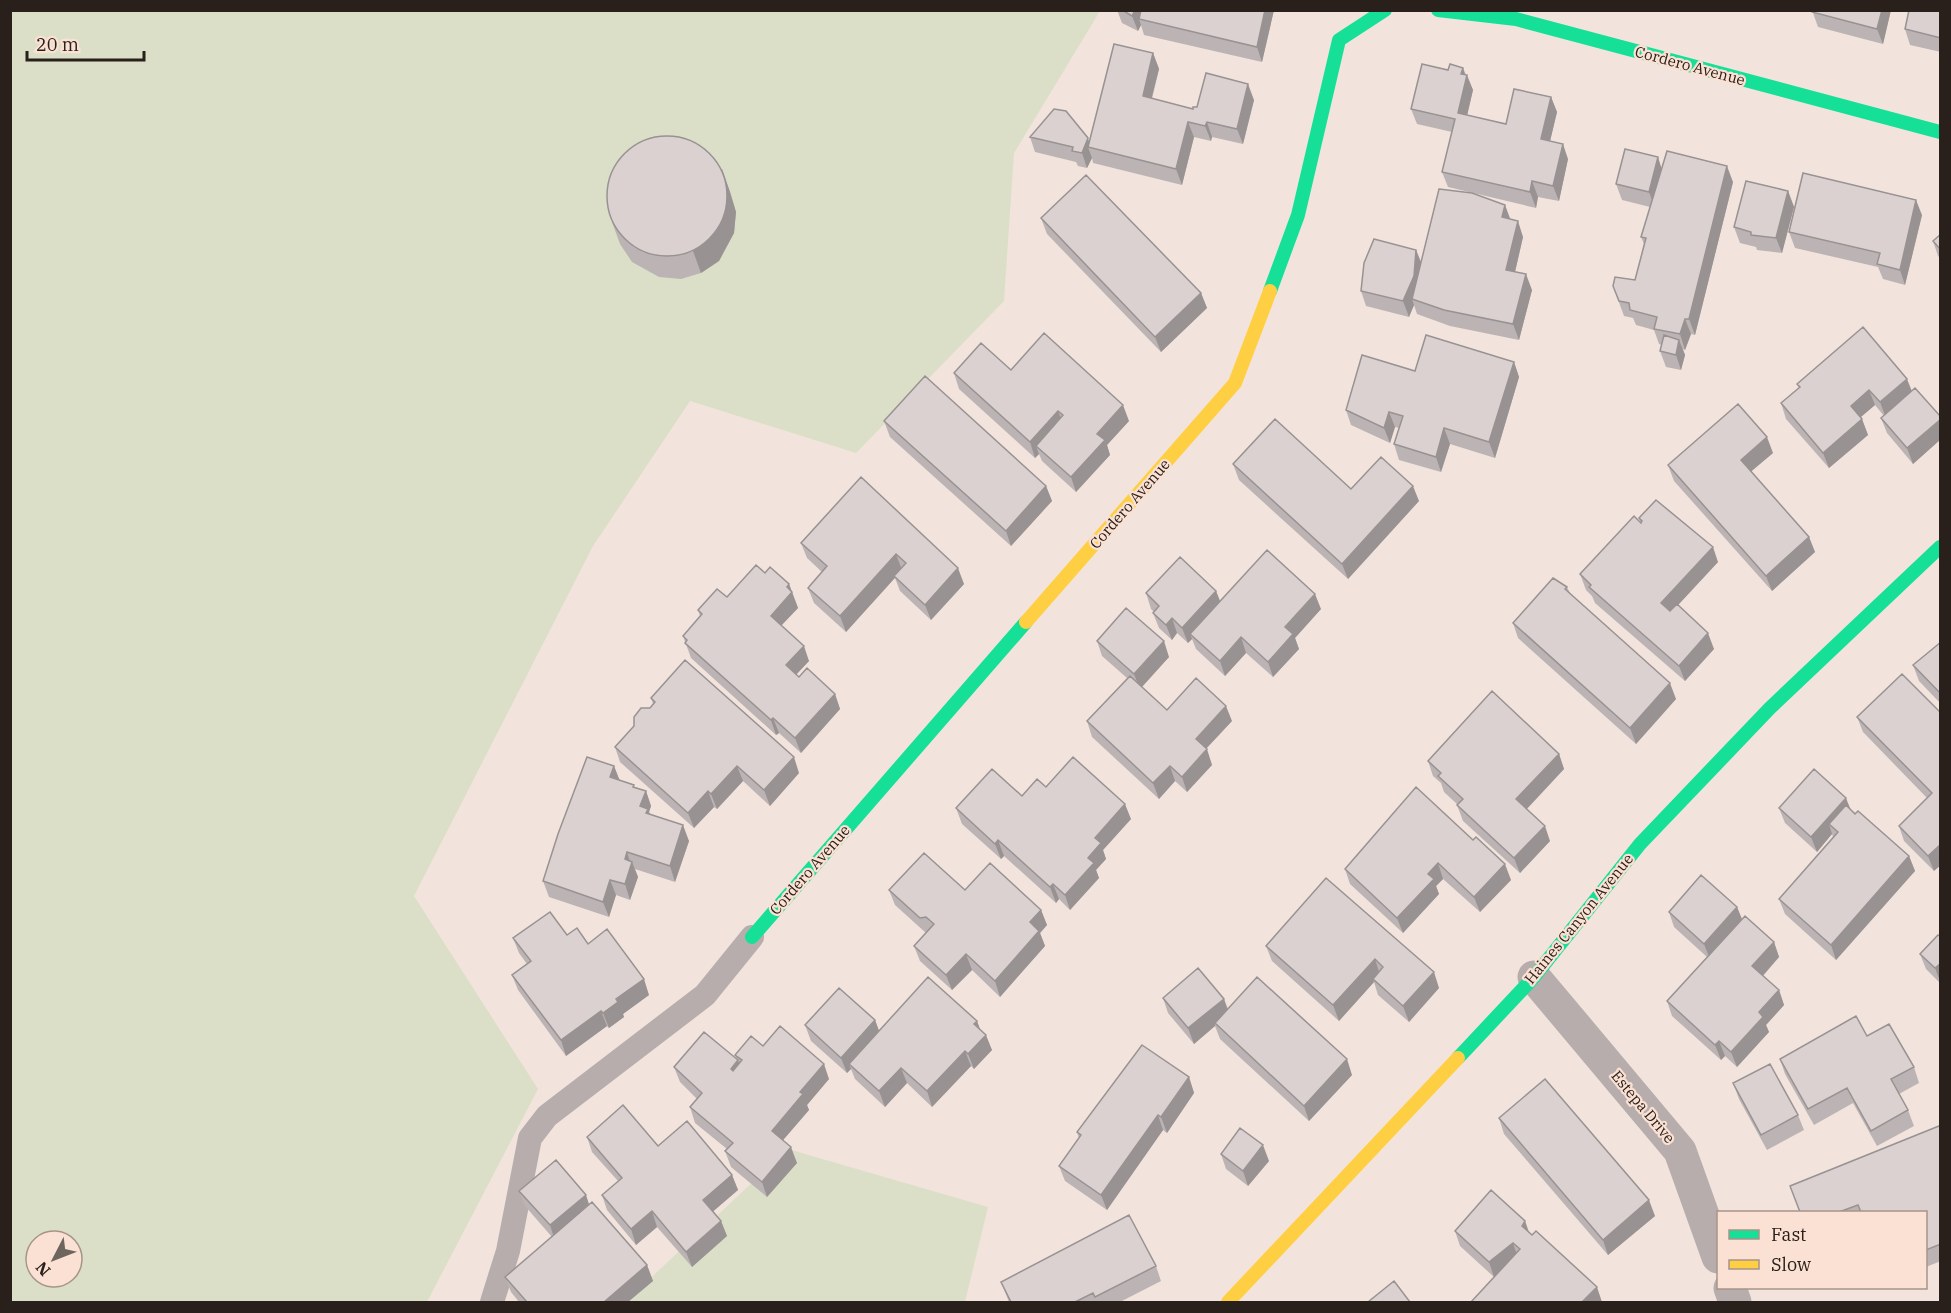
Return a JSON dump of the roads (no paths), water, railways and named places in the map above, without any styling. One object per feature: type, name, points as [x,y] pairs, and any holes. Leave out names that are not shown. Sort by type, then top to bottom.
[{"type":"street","name":"Cordero Avenue","points":[[752,937],[1235,383],[1298,215],[1339,40],[1385,10]]},
{"type":"street","name":"Cordero Avenue","points":[[1438,10],[1516,19],[1941,132]]},
{"type":"street","name":"Haines Canyon Avenue","points":[[1228,1302],[1534,977],[1640,844],[1770,708],[1941,547]]},
{"type":"street","name":"Estepa Drive","points":[[1534,977],[1680,1151],[1717,1252]]},
{"type":"lane","points":[[492,1302],[508,1251],[530,1138],[547,1116],[705,994],[752,937]]}]
